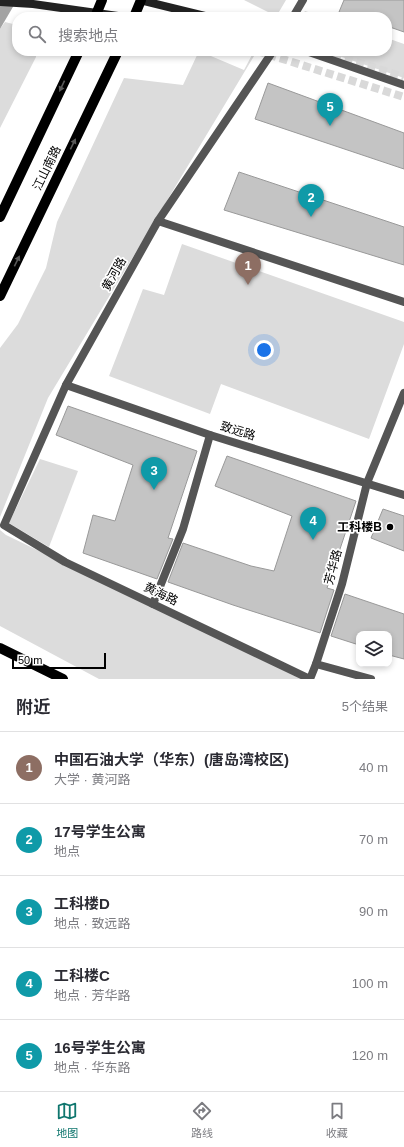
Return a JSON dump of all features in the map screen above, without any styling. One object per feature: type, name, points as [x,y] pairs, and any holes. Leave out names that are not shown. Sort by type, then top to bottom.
[{"type":"main road","points":[[97,12],[102,0]]},
{"type":"main road","points":[[136,12],[141,0],[189,12]]},
{"type":"main road","points":[[0,2],[33,4],[79,12]]},
{"type":"main road","name":"江山南路","points":[[0,217],[77,56]]},
{"type":"main road","name":"江山南路","points":[[0,296],[116,56]]},
{"type":"main road","points":[[0,648],[63,679]]},
{"type":"street","points":[[296,12],[303,0]]},
{"type":"street","name":"黄河路","points":[[4,525],[66,386],[158,221],[270,56]]},
{"type":"street","points":[[320,56],[404,85]]},
{"type":"street","points":[[158,221],[404,302]]},
{"type":"street","name":"致远路","points":[[66,386],[210,435],[404,495]]},
{"type":"street","name":"芳华路","points":[[310,679],[342,584],[367,483],[404,393]]},
{"type":"street","points":[[154,604],[183,529],[210,435]]},
{"type":"street","name":"黄海路","points":[[4,525],[65,562],[310,679]]},
{"type":"street","points":[[316,664],[371,679]]},
{"type":"shaded area","points":[[0,0],[17,0],[0,29]]},
{"type":"shaded area","points":[[244,0],[286,0],[279,12],[268,12]]},
{"type":"shaded area","points":[[5,22],[12,24],[12,56],[36,57],[0,128],[0,29]]},
{"type":"shaded area","points":[[392,40],[404,44],[404,78],[339,56],[392,56]]},
{"type":"shaded area","points":[[197,56],[211,56],[244,70],[251,56],[254,56],[48,398],[0,517],[0,348],[18,324],[46,268],[57,222],[124,78],[183,85]]},
{"type":"shaded area","points":[[182,244],[404,322],[404,344],[369,439],[221,384],[210,414],[109,376],[143,289],[164,295]]},
{"type":"shaded area","points":[[40,459],[78,471],[49,547],[9,523]]},
{"type":"shaded area","points":[[0,530],[6,535],[304,679],[99,679],[0,626]]},
{"type":"building","points":[[344,0],[404,0],[404,32],[392,28],[392,12],[339,12]]},
{"type":"building","points":[[268,83],[404,133],[404,169],[255,119]]},
{"type":"building","points":[[239,172],[404,227],[404,265],[224,210]]},
{"type":"building","points":[[68,406],[197,451],[168,538],[173,539],[157,579],[83,553],[93,515],[115,521],[133,465],[56,435]]},
{"type":"building","points":[[227,456],[356,501],[327,588],[334,590],[320,633],[168,582],[183,543],[251,566],[274,571],[292,516],[215,486]]},
{"type":"building","name":"工科楼B","points":[[383,509],[404,516],[404,551],[371,538]]},
{"type":"building","points":[[345,594],[404,614],[404,659],[392,656],[392,631],[356,631],[356,644],[331,636]]},
{"type":"tunnel","points":[[273,56],[404,97]]},
{"type":"tunnel","points":[[338,56],[404,77]]},
{"type":"place","name":"16号学生公寓","points":[[330,126]]},
{"type":"place","name":"17号学生公寓","points":[[311,217]]},
{"type":"place","name":"中国石油大学（华东）(唐岛湾校区)","points":[[248,285]]},
{"type":"place","name":"工科楼D","points":[[154,490]]},
{"type":"place","name":"工科楼B","points":[[390,527]]},
{"type":"place","name":"工科楼C","points":[[313,540]]}]
